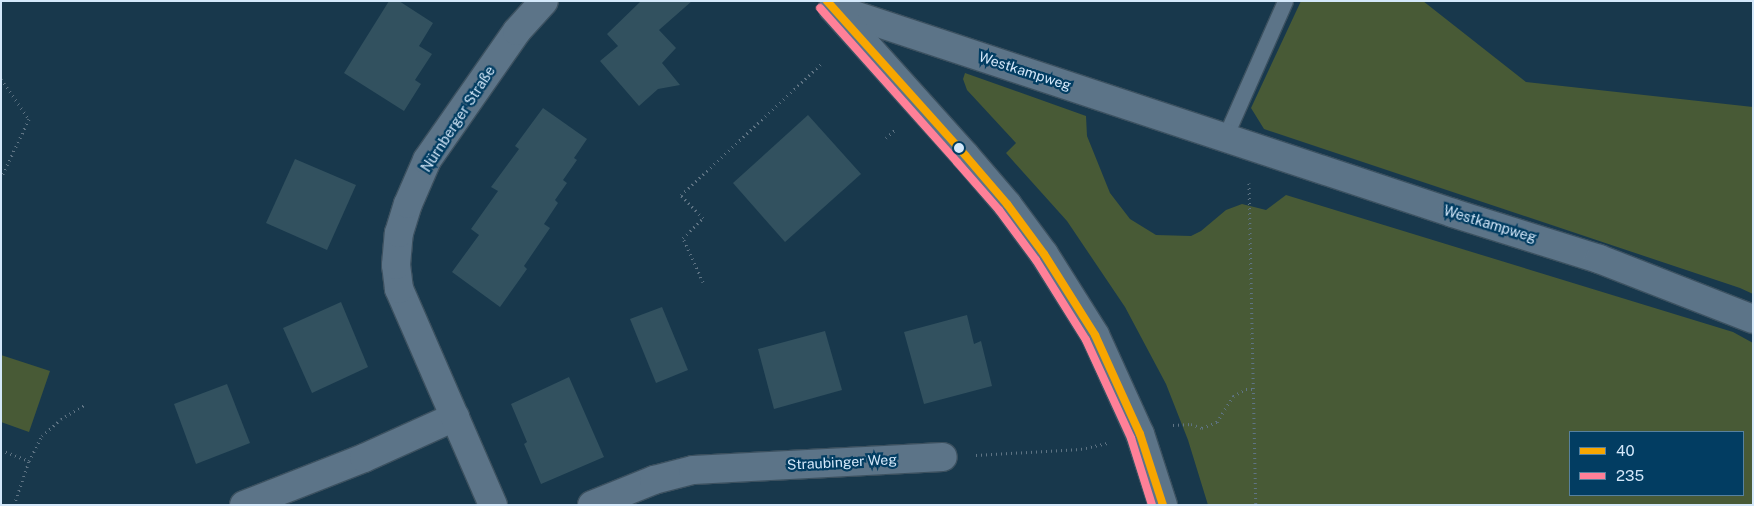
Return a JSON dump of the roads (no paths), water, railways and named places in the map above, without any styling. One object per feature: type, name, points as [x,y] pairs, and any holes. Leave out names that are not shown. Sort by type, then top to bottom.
[{"type":"street","name":"Nürnberger Straße","points":[[493,505],[399,289],[396,265],[399,233],[408,204],[427,160],[517,31],[544,1]]},
{"type":"street","points":[[830,4],[1007,204],[1044,254],[1095,335],[1140,434],[1163,505]]},
{"type":"street","name":"Westkampweg","points":[[830,4],[1236,141],[1600,259],[1753,319]]},
{"type":"street","points":[[244,505],[364,458],[455,417]]},
{"type":"street","name":"Straubinger Weg","points":[[592,505],[654,480],[693,470],[943,457]]},
{"type":"lane","points":[[1236,141],[1285,1]]}]
